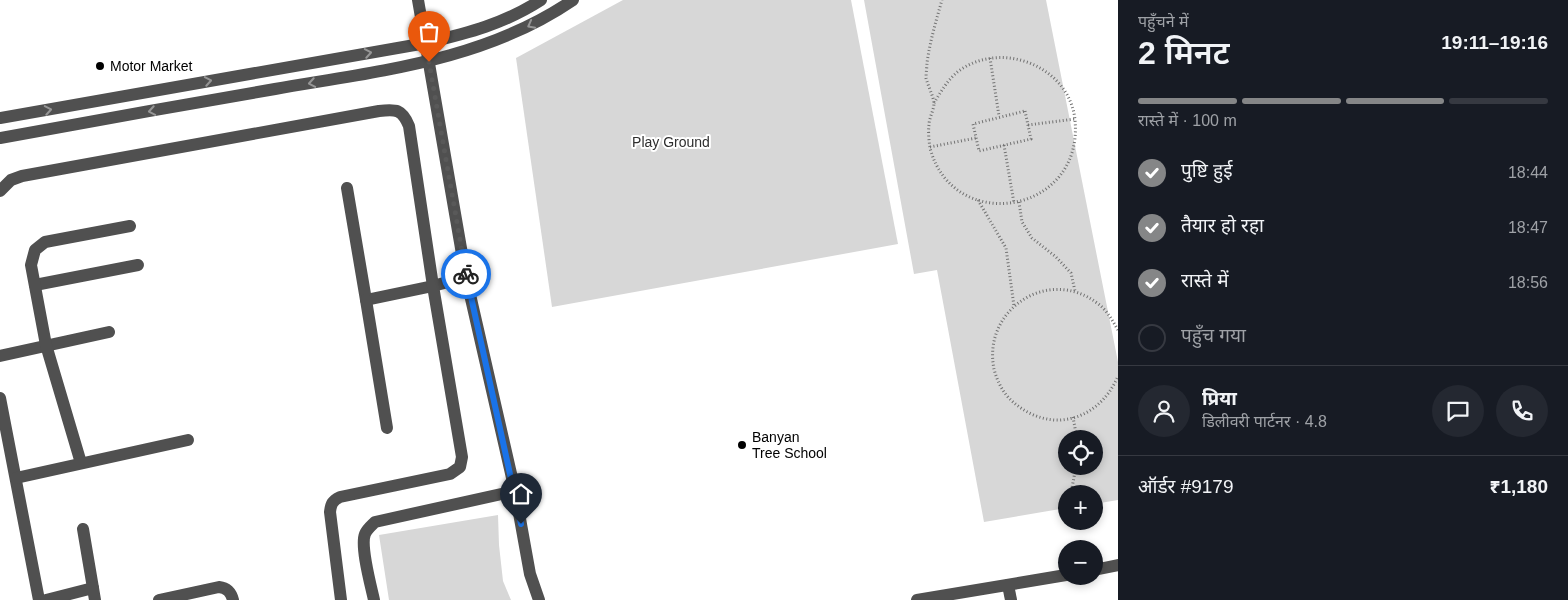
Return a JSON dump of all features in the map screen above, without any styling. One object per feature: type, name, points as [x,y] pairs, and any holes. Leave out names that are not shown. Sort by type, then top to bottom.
[{"type":"street","points":[[418,0],[466,277],[515,491],[530,574],[539,600]]},
{"type":"street","points":[[0,118],[426,43],[493,26],[523,12],[541,0]]},
{"type":"street","points":[[0,138],[429,62],[504,38],[530,26],[573,0]]},
{"type":"street","points":[[181,86],[186,105]]},
{"type":"street","points":[[0,191],[10,180],[22,176],[379,110],[390,109],[400,111],[406,118],[409,126],[462,457],[460,467],[450,474],[333,500],[330,505],[330,512],[342,600]]},
{"type":"street","points":[[347,188],[387,428]]},
{"type":"street","points":[[81,463],[46,345],[31,265],[35,250],[45,242],[130,226]]},
{"type":"street","points":[[35,285],[138,265]]},
{"type":"street","points":[[366,300],[434,286],[466,277]]},
{"type":"street","points":[[0,356],[108,332]]},
{"type":"street","points":[[0,398],[40,600]]},
{"type":"street","points":[[16,478],[188,440]]},
{"type":"street","points":[[374,600],[364,546],[364,536],[375,522],[515,491]]},
{"type":"street","points":[[46,600],[94,594],[83,529]]},
{"type":"street","points":[[1103,568],[1118,565]]},
{"type":"street","points":[[917,600],[1058,577]]},
{"type":"street","points":[[1008,586],[1010,600]]},
{"type":"street","points":[[159,600],[224,587],[230,591],[233,600]]},
{"type":"path","points":[[934,103],[926,76],[930,40],[942,0]]},
{"type":"path","points":[[1012,57],[1035,64],[1054,78],[1068,98],[1075,119],[1074,146],[1067,166],[1053,184],[1035,196],[1014,204],[992,204],[978,200],[952,185],[938,168],[930,147],[929,125],[934,103],[946,82],[965,67],[990,58],[1012,57]]},
{"type":"path","points":[[990,58],[999,116]]},
{"type":"path","points":[[1025,111],[1031,139],[979,151],[973,124],[999,116],[1025,111]]},
{"type":"path","points":[[1028,125],[1075,119]]},
{"type":"path","points":[[930,147],[976,138]]},
{"type":"path","points":[[1004,145],[1014,204]]},
{"type":"path","points":[[978,200],[1006,248],[1014,306]]},
{"type":"path","points":[[1019,202],[1022,222],[1032,238],[1056,257],[1071,273],[1075,291]]},
{"type":"path","points":[[1118,330],[1107,312],[1098,303],[1075,291],[1055,289],[1035,293],[1014,306],[1003,318],[994,337],[992,358],[996,378],[1006,396],[1021,409],[1040,418],[1061,420],[1081,415],[1099,405],[1112,390],[1118,376]]},
{"type":"path","points":[[1073,417],[1075,430]]},
{"type":"green space","name":"Play Ground","points":[[623,0],[851,0],[898,244],[552,307],[516,58]]},
{"type":"green space","points":[[864,0],[1046,0],[1118,362],[1118,500],[1103,502],[1103,485],[1058,485],[1058,509],[984,522],[937,270],[914,274]]},
{"type":"green space","points":[[498,515],[503,581],[511,600],[389,600],[379,535]]},
{"type":"way so far","points":[[429,62],[466,274]]},
{"type":"place","name":"Motor Market","points":[[100,66]]},
{"type":"place","name":"Banyan Tree School","points":[[742,445]]},
{"type":"route","points":[[466,274],[521,524]]}]
